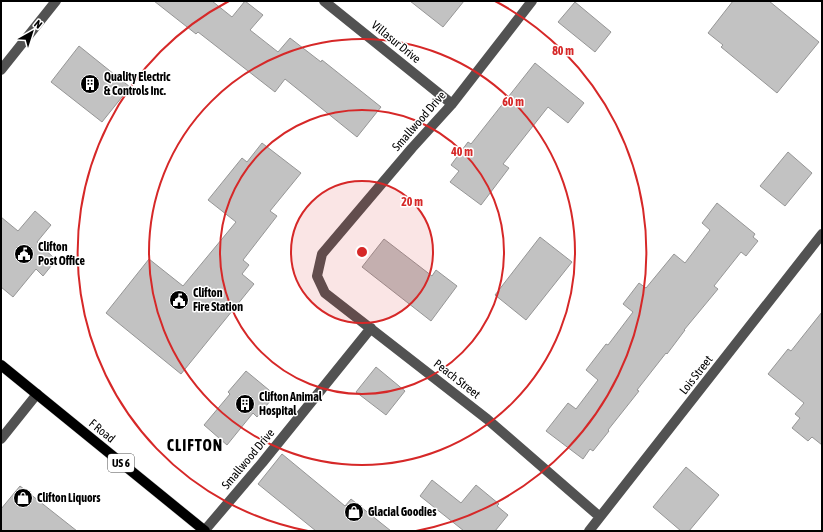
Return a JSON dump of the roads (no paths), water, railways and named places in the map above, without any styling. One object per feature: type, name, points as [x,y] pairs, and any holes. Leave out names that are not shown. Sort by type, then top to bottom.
[{"type":"main road","name":"F Road","points":[[1,365],[205,531]]},
{"type":"street","points":[[1,70],[56,1]]},
{"type":"street","name":"Villasur Drive","points":[[324,1],[452,104]]},
{"type":"street","name":"Smallwood Drive","points":[[322,254],[412,148],[452,104],[532,1]]},
{"type":"street","name":"Lois Street","points":[[589,531],[822,234]]},
{"type":"street","name":"Peach Street","points":[[322,254],[317,276],[325,293],[487,419],[600,517]]},
{"type":"street","name":"Smallwood Drive","points":[[205,531],[371,328]]},
{"type":"street","points":[[1,439],[37,394]]},
{"type":"place","name":"Quality Electric & Controls Inc.","points":[[90,84]]},
{"type":"place","name":"Clifton Post Office","points":[[24,254]]},
{"type":"place","name":"Clifton Fire Station","points":[[179,300]]},
{"type":"place","name":"Clifton Animal Hospital","points":[[245,404]]},
{"type":"place","name":"Clifton Liquors","points":[[23,498]]},
{"type":"place","name":"Glacial Goodies","points":[[354,512]]},
{"type":"district","name":"CLIFTON","points":[[195,445]]}]
